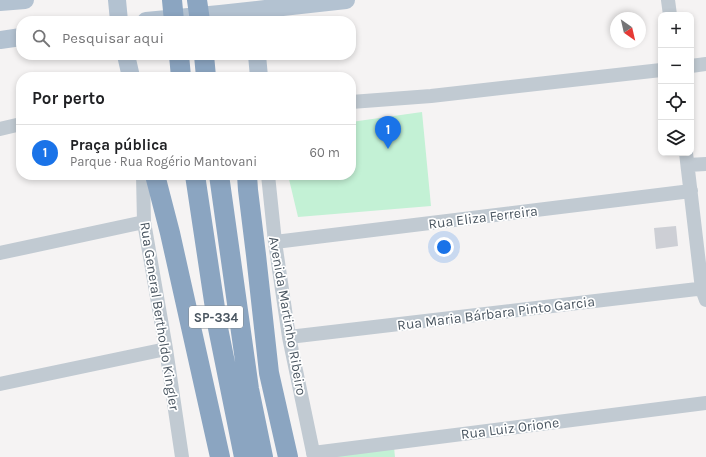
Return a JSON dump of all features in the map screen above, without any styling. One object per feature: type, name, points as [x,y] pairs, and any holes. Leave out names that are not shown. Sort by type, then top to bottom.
[{"type":"highway","points":[[172,0],[174,16]]},
{"type":"highway","points":[[197,0],[199,16]]},
{"type":"highway","points":[[179,60],[180,72]]},
{"type":"highway","points":[[204,60],[206,72]]},
{"type":"highway","points":[[156,180],[172,240],[220,457]]},
{"type":"highway","name":"SP-334","points":[[195,180],[218,328],[244,457]]},
{"type":"highway","name":"SP-334","points":[[221,180],[249,389],[263,457]]},
{"type":"highway","points":[[247,180],[269,373],[288,457]]},
{"type":"main road","points":[[0,2],[25,0]]},
{"type":"main road","points":[[117,0],[119,16]]},
{"type":"main road","points":[[199,16],[346,0]]},
{"type":"main road","points":[[0,40],[16,38]]},
{"type":"main road","points":[[127,60],[130,72]]},
{"type":"main road","points":[[257,60],[259,72]]},
{"type":"street","points":[[668,0],[670,12]]},
{"type":"street","points":[[694,66],[706,64]]},
{"type":"street","points":[[356,102],[431,96],[658,70]]},
{"type":"street","points":[[0,129],[16,125]]},
{"type":"street","points":[[705,292],[687,159],[706,164]]},
{"type":"street","name":"Rua General Bertholdo Kingler","points":[[143,180],[144,222],[166,349],[182,457]]},
{"type":"street","name":"Avenida Martinho Ribeiro","points":[[269,180],[275,242],[289,337],[314,455]]},
{"type":"street","name":"Rua Eliza Ferreira","points":[[275,242],[691,191]]},
{"type":"street","points":[[0,253],[144,222]]},
{"type":"street","name":"Rua Maria Bárbara Pinto Garcia","points":[[289,337],[705,292]]},
{"type":"street","points":[[0,384],[166,349]]},
{"type":"street","name":"Rua Luiz Orione","points":[[314,455],[706,403]]},
{"type":"green space","points":[[422,112],[431,206],[298,217],[289,180],[356,180],[356,121]]},
{"type":"green space","points":[[394,447],[395,457],[320,457]]},
{"type":"building","points":[[676,226],[678,246],[656,249],[654,228]]},
{"type":"place","name":"Praça pública","points":[[388,149]]}]
